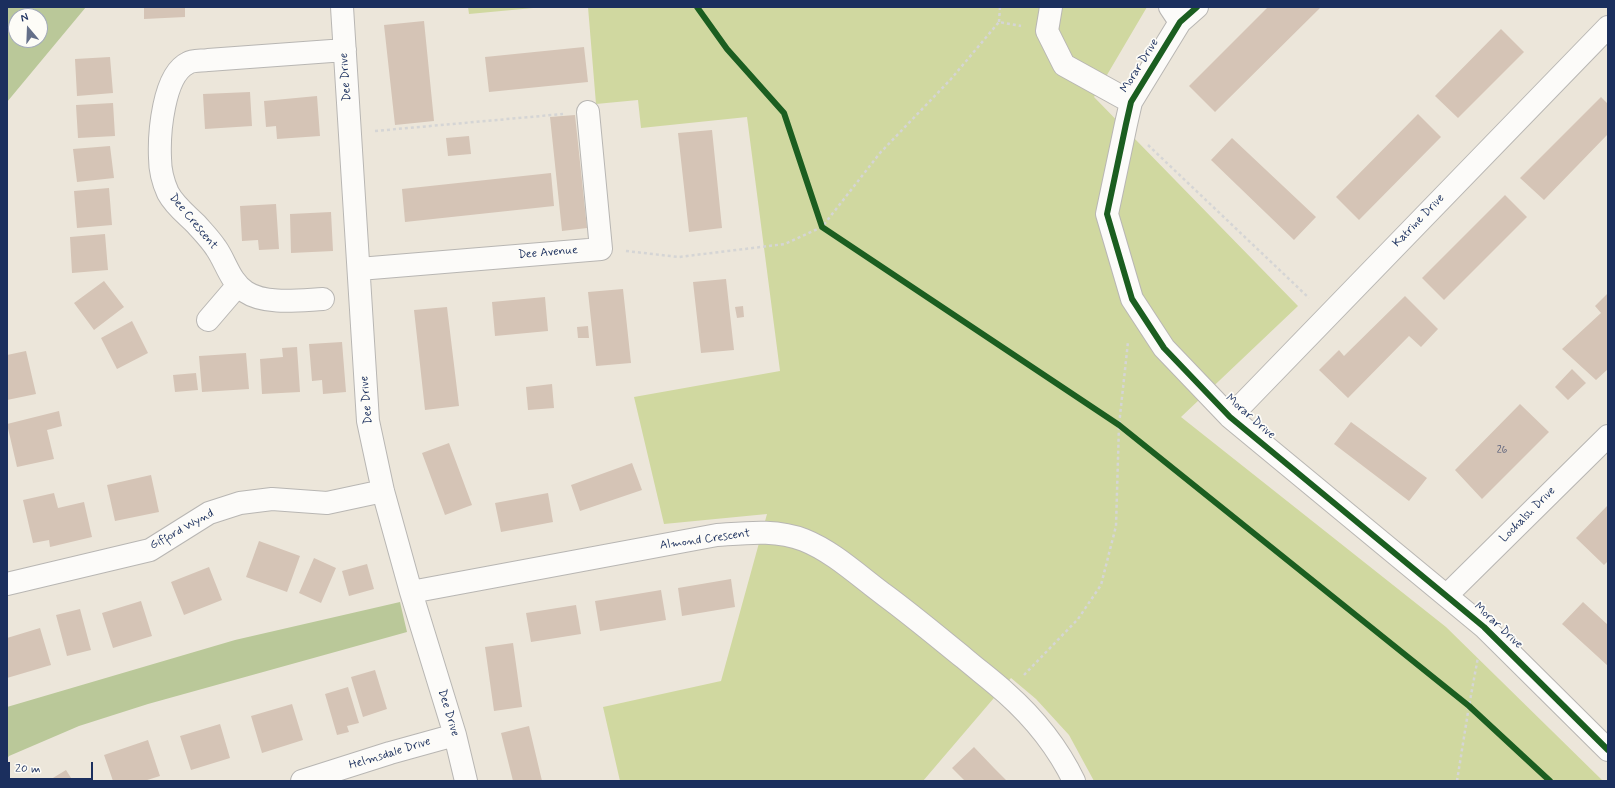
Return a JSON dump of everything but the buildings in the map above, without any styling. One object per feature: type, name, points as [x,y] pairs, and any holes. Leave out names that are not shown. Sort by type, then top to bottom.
[{"type":"street","name":"Dee Drive","points":[[342,7],[368,421],[383,491],[411,592],[455,735],[466,781]]},
{"type":"street","points":[[1051,7],[1047,31],[1064,64],[1131,102]]},
{"type":"street","name":"Morar Drive","points":[[1197,7],[1175,14],[1131,102],[1126,124],[1107,214],[1132,299],[1164,348],[1230,416],[1484,627],[1608,750]]},
{"type":"street","name":"Katrine Drive","points":[[1230,416],[1608,26]]},
{"type":"street","name":"Dee Crescent","points":[[324,299],[267,299],[247,293],[238,285],[230,275],[208,236],[179,208],[172,199],[162,175],[160,158],[162,125],[165,99],[170,84],[177,72],[188,63],[208,60],[344,50]]},
{"type":"street","points":[[588,112],[601,249]]},
{"type":"street","name":"Dee Avenue","points":[[359,269],[601,249]]},
{"type":"street","points":[[208,320],[238,285]]},
{"type":"street","name":"Lochalsh Drive","points":[[1447,595],[1608,436]]},
{"type":"street","name":"Gifford Wynd","points":[[7,584],[150,550],[209,513],[240,503],[272,499],[327,503],[383,491]]},
{"type":"street","name":"Almond Crescent","points":[[411,592],[717,536],[757,532],[784,535],[804,540],[827,552],[922,624],[1007,693],[1050,742],[1067,766],[1074,781]]},
{"type":"street","name":"Helmsdale Drive","points":[[302,781],[390,753],[455,735]]},
{"type":"path","points":[[601,249],[679,257],[785,244],[822,227],[880,153],[951,79],[999,22],[1000,7]]},
{"type":"path","points":[[999,22],[1047,31]]},
{"type":"path","points":[[350,133],[588,112]]},
{"type":"path","points":[[1126,124],[1327,316]]},
{"type":"path","points":[[819,220],[822,227],[828,232]]},
{"type":"path","points":[[1007,693],[1078,619],[1101,584],[1116,526],[1119,425],[1128,338]]},
{"type":"path","points":[[1113,420],[1126,430]]},
{"type":"path","points":[[1457,781],[1484,627]]},
{"type":"path","points":[[1463,701],[1475,711]]},
{"type":"green space","points":[[7,7],[86,7],[7,102]]},
{"type":"green space","points":[[468,7],[544,7],[469,14]]},
{"type":"green space","points":[[588,7],[1147,7],[1094,97],[1298,306],[1181,417],[1446,627],[1603,781],[1094,781],[1069,735],[1036,699],[1011,678],[923,781],[620,781],[603,707],[721,681],[767,514],[664,524],[634,397],[780,371],[747,117],[641,128],[638,100],[596,104]]},
{"type":"green space","points":[[400,602],[407,632],[148,704],[79,726],[9,756],[7,759],[7,707],[235,640]]},
{"type":"cycle path","points":[[697,7],[727,49],[784,113],[822,227],[1119,425],[1469,706],[1550,781]]},
{"type":"cycle path","points":[[1197,7],[1180,22],[1131,102],[1126,124],[1107,214],[1132,299],[1164,348],[1230,417],[1484,627],[1608,750]]}]
